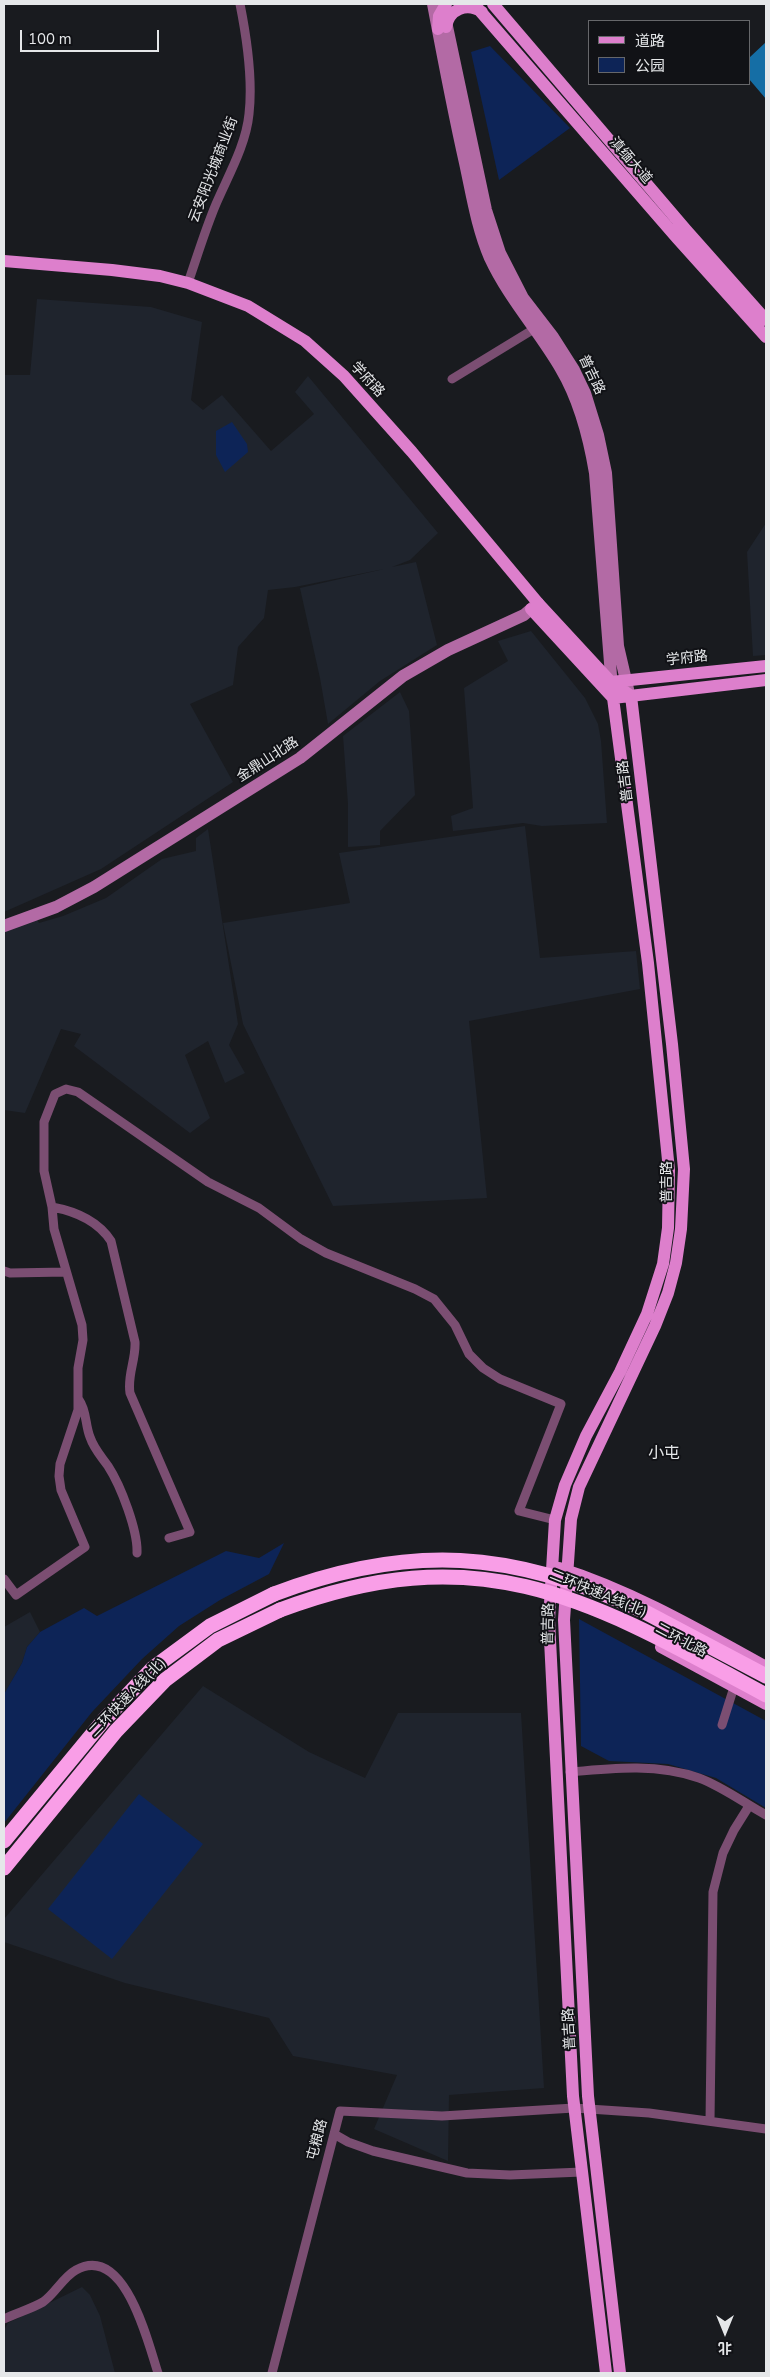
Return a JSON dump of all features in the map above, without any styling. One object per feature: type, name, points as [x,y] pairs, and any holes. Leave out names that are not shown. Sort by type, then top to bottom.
[{"type":"highway","points":[[4,1841],[104,1720],[153,1668],[210,1626],[274,1594],[340,1573],[382,1564],[422,1560],[492,1562],[566,1575],[766,1667]]},
{"type":"highway","name":"二环快速A线(北)","points":[[4,1868],[116,1731],[165,1680],[218,1640],[280,1610],[322,1595],[365,1584],[414,1577],[458,1576],[506,1581],[537,1588],[584,1603],[636,1626],[766,1695]]},
{"type":"highway","points":[[643,1611],[766,1676]]},
{"type":"highway","points":[[636,1626],[766,1704]]},
{"type":"main road","name":"普吉路","points":[[442,4],[442,28],[471,193],[490,258],[514,303],[562,371],[575,397],[589,439],[595,473],[611,682],[648,963],[669,1170],[668,1228],[663,1264],[647,1314],[620,1372],[586,1436],[565,1485],[555,1520],[550,1600],[549,1620],[574,2108],[606,2373]]},
{"type":"main road","name":"滇缅大道","points":[[493,4],[686,230],[766,320]]},
{"type":"main road","name":"滇缅大道","points":[[478,8],[677,238],[766,337]]},
{"type":"main road","points":[[442,28],[458,9],[478,8]]},
{"type":"main road","name":"普吉路","points":[[442,28],[486,210],[500,254],[523,298],[553,336],[574,370],[585,393],[598,435],[606,472],[618,646],[631,696],[672,1044],[682,1150],[684,1193],[676,1263],[668,1293],[655,1326],[579,1487],[571,1518],[564,1605],[564,1652],[570,1772],[590,2109],[620,2373]]},
{"type":"main road","name":"学府路","points":[[4,261],[112,270],[160,276],[188,283],[213,291],[267,316],[305,341],[344,376],[412,452],[535,606],[613,698]]},
{"type":"main road","name":"学府路","points":[[535,606],[611,682],[631,696]]},
{"type":"main road","name":"金鼎山北路","points":[[4,926],[56,907],[94,887],[300,758],[403,676],[448,650],[524,615],[535,606]]},
{"type":"main road","name":"学府路","points":[[611,682],[766,666]]},
{"type":"main road","points":[[613,698],[766,680]]},
{"type":"main road","name":"二环北路","points":[[552,1566],[566,1575],[647,1603],[766,1667]]},
{"type":"main road","name":"二环北路","points":[[550,1600],[632,1633],[766,1704]]},
{"type":"street","name":"云安阳光城商业街","points":[[188,283],[208,224],[244,138],[249,116],[246,48],[240,4]]},
{"type":"street","points":[[452,380],[534,329]]},
{"type":"street","points":[[4,1579],[16,1595],[85,1547],[61,1490],[59,1476],[60,1464],[74,1422],[78,1398],[82,1325],[54,1229],[52,1207],[44,1171],[44,1122],[56,1094],[66,1089],[78,1092],[208,1182],[259,1208],[300,1240],[434,1299],[456,1325],[469,1354],[483,1368],[500,1379],[561,1404],[519,1511],[555,1520]]},
{"type":"street","points":[[52,1207],[77,1213],[107,1235],[111,1241],[135,1342],[136,1353],[128,1383],[130,1393],[190,1532],[169,1538]]},
{"type":"street","points":[[4,1271],[10,1273],[66,1272]]},
{"type":"street","points":[[78,1398],[83,1405],[89,1436],[96,1451],[111,1472],[136,1531],[137,1553]]},
{"type":"street","points":[[722,1725],[734,1687]]},
{"type":"street","points":[[570,1772],[617,1768],[674,1772],[699,1778],[766,1815]]},
{"type":"street","points":[[710,2121],[713,1892],[724,1853],[734,1830],[749,1806]]},
{"type":"street","points":[[574,2108],[710,2121],[766,2129]]},
{"type":"street","name":"屯粮路","points":[[272,2373],[340,2111],[442,2116],[574,2108]]},
{"type":"street","points":[[334,2134],[348,2142],[373,2150],[467,2173],[510,2175],[582,2172]]},
{"type":"street","points":[[4,2318],[43,2302],[76,2270],[91,2267],[104,2268],[118,2278],[136,2308],[158,2373]]},
{"type":"shaded area","points":[[766,42],[766,99],[750,80],[750,57]]},
{"type":"shaded area","points":[[37,299],[151,307],[202,322],[191,400],[203,410],[222,395],[271,451],[314,414],[295,392],[308,376],[438,533],[410,560],[392,567],[416,562],[437,645],[380,681],[328,724],[300,588],[384,569],[295,587],[268,590],[264,618],[238,647],[233,685],[190,704],[233,782],[101,869],[4,912],[4,375],[30,375]]},
{"type":"shaded area","points":[[766,523],[766,655],[753,656],[747,552]]},
{"type":"shaded area","points":[[531,631],[585,698],[598,724],[607,823],[542,826],[523,823],[453,831],[451,816],[473,808],[464,688],[508,661],[498,641]]},
{"type":"shaded area","points":[[400,692],[409,711],[415,795],[380,831],[380,845],[348,847],[348,804],[343,736]]},
{"type":"shaded area","points":[[525,826],[540,958],[636,951],[640,989],[469,1021],[487,1198],[333,1206],[243,1024],[223,923],[350,903],[339,853]]},
{"type":"shaded area","points":[[208,829],[238,1024],[229,1045],[245,1073],[225,1083],[208,1041],[185,1055],[210,1118],[190,1133],[74,1046],[81,1034],[61,1029],[25,1113],[4,1110],[4,929],[36,918],[39,923],[63,916],[106,898],[162,859],[196,851],[196,838]]},
{"type":"shaded area","points":[[30,1612],[40,1632],[27,1647],[22,1663],[4,1694],[4,1627]]},
{"type":"shaded area","points":[[203,1686],[309,1752],[365,1778],[398,1713],[521,1713],[544,2088],[449,2095],[448,2161],[374,2129],[397,2075],[293,2056],[269,2018],[125,1983],[4,1942],[4,1919]]},
{"type":"shaded area","points":[[82,2287],[90,2295],[100,2316],[115,2373],[4,2373],[4,2330],[8,2323]]},
{"type":"green space","points":[[490,46],[570,128],[499,180],[471,52]]},
{"type":"green space","points":[[232,422],[247,444],[248,452],[225,472],[216,455],[216,431]]},
{"type":"green space","points":[[284,1543],[269,1574],[220,1600],[179,1626],[142,1659],[92,1712],[4,1823],[4,1694],[22,1663],[27,1647],[40,1632],[84,1608],[97,1616],[226,1551],[259,1558]]},
{"type":"green space","points":[[579,1619],[766,1721],[766,1808],[716,1778],[668,1764],[609,1761],[581,1746]]},
{"type":"green space","points":[[139,1794],[203,1844],[112,1959],[48,1909]]},
{"type":"district","name":"小屯","points":[[664,1454]]}]
